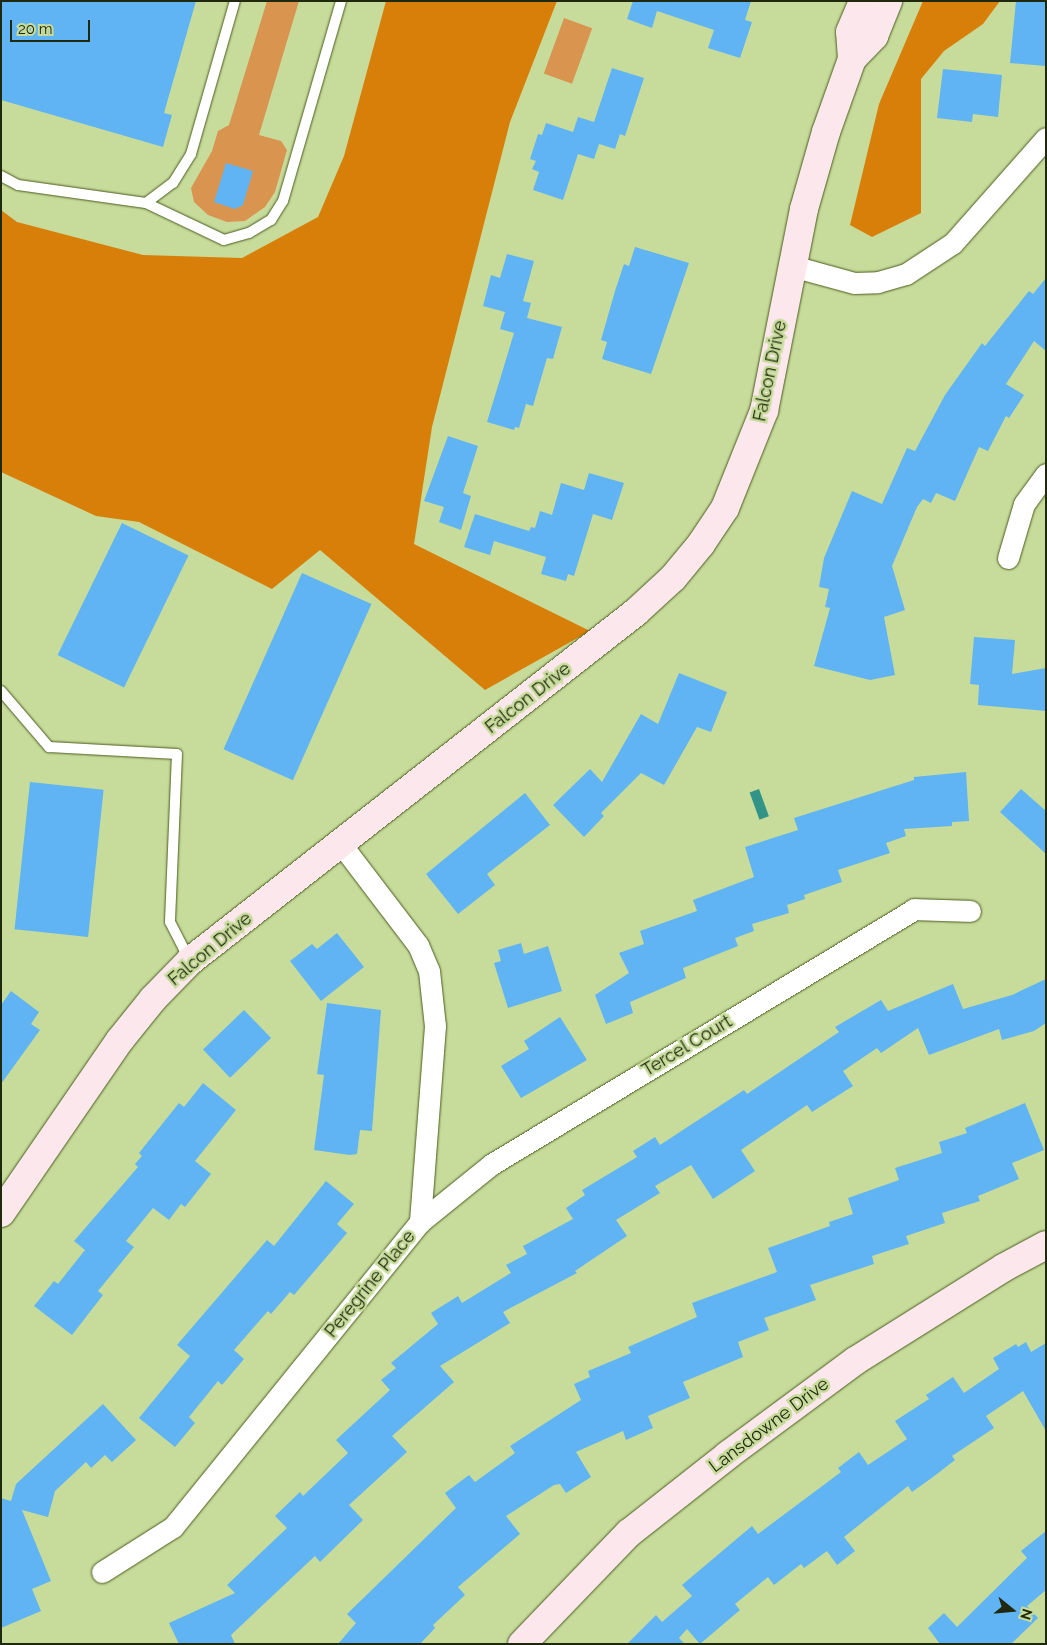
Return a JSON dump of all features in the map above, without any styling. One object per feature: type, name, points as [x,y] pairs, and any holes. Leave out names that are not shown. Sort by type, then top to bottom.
[{"type":"street","name":"Falcon Drive","points":[[1,1213],[120,1040],[153,999],[190,961],[636,612],[674,578],[701,544],[725,508],[764,410],[792,266],[823,142],[852,59],[850,32],[863,1]]},
{"type":"street","name":"Falcon Drive","points":[[852,59],[874,36],[888,1]]},
{"type":"street","points":[[792,266],[854,283],[878,282],[906,274],[953,243],[1046,138]]},
{"type":"street","points":[[1008,558],[1024,504],[1046,474]]},
{"type":"street","name":"Peregrine Place","points":[[102,1572],[173,1527],[420,1222],[435,1026],[429,971],[418,945],[340,844]]},
{"type":"street","name":"Tercel Court","points":[[420,1222],[492,1164],[914,909],[970,911]]},
{"type":"street","name":"Lansdowne Drive","points":[[522,1644],[630,1533],[728,1455],[855,1361],[1003,1268],[1046,1245]]},
{"type":"lane","points":[[146,203],[173,183],[191,154],[235,1]]},
{"type":"lane","points":[[1,176],[18,185],[146,203],[224,240],[249,233],[271,220],[283,201],[298,156],[340,1]]},
{"type":"lane","points":[[1,691],[49,747],[177,754],[170,922],[190,961]]},
{"type":"shaded area","points":[[267,1],[299,1],[259,135],[281,141],[287,150],[275,192],[265,207],[245,221],[227,222],[208,215],[194,202],[191,188],[212,151],[218,131],[229,125]]},
{"type":"shaded area","points":[[386,1],[557,1],[510,122],[432,427],[414,544],[590,631],[485,690],[320,550],[272,589],[139,522],[96,516],[1,472],[1,210],[17,222],[143,255],[242,258],[318,217],[344,156]]},
{"type":"shaded area","points":[[923,1],[1000,1],[983,24],[944,51],[921,79],[921,213],[872,237],[850,225],[879,104]]},
{"type":"shaded area","points":[[564,18],[592,28],[572,84],[544,73]]},
{"type":"water","points":[[759,789],[769,816],[760,820],[750,792]]},
{"type":"building","points":[[1,1],[196,1],[164,113],[172,115],[163,147],[1,100]]},
{"type":"building","points":[[633,1],[751,1],[745,20],[752,22],[740,58],[708,48],[714,30],[657,11],[652,28],[627,19]]},
{"type":"building","points":[[1016,1],[1046,1],[1046,66],[1010,63]]},
{"type":"building","points":[[612,68],[644,78],[625,136],[620,134],[615,149],[599,144],[594,159],[578,154],[563,200],[533,190],[539,172],[532,169],[536,161],[530,159],[538,134],[542,135],[546,123],[573,132],[578,117],[594,122]]},
{"type":"building","points":[[943,69],[1002,75],[998,117],[973,114],[972,122],[937,118]]},
{"type":"building","points":[[226,163],[253,171],[243,205],[235,209],[214,202]]},
{"type":"building","points":[[635,247],[689,263],[651,374],[602,359],[607,342],[601,340],[615,291],[624,264],[629,266]]},
{"type":"building","points":[[507,254],[534,261],[523,301],[531,303],[527,318],[562,327],[553,359],[547,358],[533,406],[526,404],[519,428],[515,427],[514,430],[487,422],[514,333],[500,329],[505,312],[483,306],[491,275],[500,278]]},
{"type":"building","points":[[1046,278],[1046,351],[1034,341],[1006,384],[1024,395],[1009,418],[1006,416],[988,451],[979,447],[955,501],[936,493],[931,503],[923,499],[917,507],[892,566],[905,610],[884,617],[895,675],[870,680],[814,666],[830,608],[825,607],[829,589],[819,587],[824,558],[852,491],[882,504],[907,448],[915,451],[945,395],[982,343],[985,346],[1029,291],[1033,294]]},
{"type":"building","points":[[448,436],[478,446],[463,493],[471,496],[461,530],[439,522],[444,507],[424,501]]},
{"type":"building","points":[[589,473],[624,483],[612,520],[593,514],[574,576],[568,574],[566,581],[541,574],[546,557],[494,541],[490,555],[464,547],[475,514],[529,531],[531,527],[535,528],[540,511],[552,515],[561,483],[584,490]]},
{"type":"building","points":[[122,523],[189,555],[124,688],[58,655]]},
{"type":"building","points":[[302,573],[371,604],[293,780],[223,749]]},
{"type":"building","points":[[974,637],[1015,640],[1012,674],[1046,668],[1046,711],[978,705],[979,685],[970,684]]},
{"type":"building","points":[[679,673],[727,692],[711,732],[697,727],[664,785],[641,773],[601,813],[604,816],[584,837],[553,805],[590,769],[602,782],[641,714],[658,724]]},
{"type":"building","points":[[966,772],[969,821],[952,822],[952,826],[904,829],[906,836],[886,843],[890,853],[838,870],[842,882],[804,895],[805,899],[787,905],[789,913],[752,924],[754,931],[735,938],[738,946],[683,968],[686,978],[630,1002],[633,1013],[606,1024],[595,995],[629,973],[619,953],[644,944],[640,931],[697,911],[693,900],[754,877],[745,847],[798,830],[794,818],[914,780],[914,777]]},
{"type":"building","points":[[30,782],[104,790],[88,937],[15,929]]},
{"type":"building","points":[[1021,789],[1046,811],[1046,854],[1000,812]]},
{"type":"building","points":[[525,793],[550,825],[487,874],[495,885],[458,914],[426,874]]},
{"type":"building","points":[[337,933],[364,967],[321,1001],[290,961],[312,944],[317,949]]},
{"type":"building","points":[[521,943],[524,954],[548,946],[562,991],[508,1008],[494,963],[501,961],[498,950]]},
{"type":"building","points":[[1046,979],[1046,1023],[1034,1031],[1002,1040],[999,1029],[929,1055],[918,1028],[881,1053],[877,1048],[843,1071],[853,1086],[812,1112],[807,1105],[741,1150],[755,1171],[713,1199],[691,1165],[655,1186],[660,1193],[616,1220],[627,1236],[575,1271],[577,1273],[503,1312],[510,1323],[440,1366],[454,1382],[392,1436],[407,1452],[349,1505],[363,1520],[320,1562],[315,1556],[231,1635],[235,1644],[179,1644],[169,1623],[235,1593],[227,1585],[287,1528],[275,1516],[300,1492],[303,1496],[348,1453],[336,1440],[390,1390],[381,1380],[396,1368],[391,1363],[438,1324],[431,1313],[458,1296],[462,1303],[511,1273],[506,1265],[527,1254],[523,1246],[573,1219],[566,1208],[585,1195],[582,1190],[637,1157],[633,1151],[655,1137],[660,1145],[744,1090],[747,1094],[839,1032],[835,1027],[881,1000],[888,1011],[953,984],[963,1009],[1012,995]]},
{"type":"building","points":[[11,991],[39,1012],[31,1024],[40,1030],[1,1084],[1,1005]]},
{"type":"building","points":[[327,1003],[381,1010],[372,1131],[360,1130],[357,1154],[350,1155],[314,1150],[324,1075],[317,1074]]},
{"type":"building","points":[[244,1010],[271,1038],[230,1078],[203,1050]]},
{"type":"building","points":[[560,1017],[587,1060],[521,1098],[501,1066],[529,1049],[524,1041]]},
{"type":"building","points":[[203,1083],[236,1110],[195,1161],[211,1174],[185,1207],[181,1204],[169,1220],[153,1208],[126,1241],[134,1247],[98,1291],[103,1295],[72,1335],[34,1306],[54,1281],[58,1284],[85,1250],[74,1241],[138,1167],[135,1164],[142,1156],[139,1153],[179,1103],[184,1107]]},
{"type":"building","points":[[1025,1103],[1044,1150],[1012,1163],[1019,1179],[978,1196],[980,1201],[942,1213],[945,1223],[906,1236],[909,1244],[872,1256],[874,1264],[810,1285],[816,1300],[764,1318],[769,1330],[738,1342],[743,1357],[683,1382],[690,1398],[648,1416],[653,1428],[626,1440],[623,1431],[576,1452],[591,1477],[566,1493],[560,1484],[554,1485],[506,1516],[520,1534],[458,1587],[465,1595],[433,1625],[435,1628],[420,1644],[338,1644],[356,1623],[347,1614],[456,1508],[445,1493],[469,1475],[475,1482],[515,1453],[510,1446],[581,1400],[574,1384],[590,1377],[588,1371],[631,1353],[628,1347],[697,1317],[692,1303],[777,1272],[768,1248],[830,1226],[829,1222],[853,1214],[848,1198],[899,1180],[895,1168],[942,1153],[939,1142],[967,1133],[965,1128]]},
{"type":"building","points":[[326,1181],[354,1204],[337,1224],[347,1233],[294,1295],[290,1292],[271,1314],[268,1311],[234,1350],[244,1359],[222,1385],[218,1381],[189,1417],[195,1423],[175,1447],[139,1418],[190,1356],[177,1345],[267,1240],[274,1246]]},
{"type":"building","points":[[1026,1342],[1031,1352],[1046,1343],[1046,1431],[1023,1391],[986,1416],[994,1428],[952,1456],[955,1460],[912,1492],[908,1486],[844,1537],[855,1551],[837,1565],[827,1551],[804,1568],[801,1564],[774,1585],[768,1577],[735,1604],[740,1610],[700,1644],[687,1629],[679,1638],[685,1644],[627,1644],[656,1615],[662,1622],[692,1596],[682,1585],[752,1526],[758,1534],[841,1472],[838,1468],[859,1452],[868,1465],[907,1439],[895,1421],[929,1399],[926,1395],[953,1377],[964,1393],[999,1369],[993,1358],[1016,1344],[1018,1347]]},
{"type":"building","points":[[103,1404],[136,1440],[112,1462],[105,1455],[91,1468],[86,1462],[55,1491],[48,1517],[22,1510],[51,1581],[32,1589],[41,1611],[1,1628],[1,1498],[11,1501],[16,1484]]},
{"type":"building","points":[[1046,1531],[1046,1590],[1027,1606],[1038,1618],[1011,1644],[940,1644],[928,1628],[944,1613],[957,1627],[1027,1558],[1021,1551]]}]
